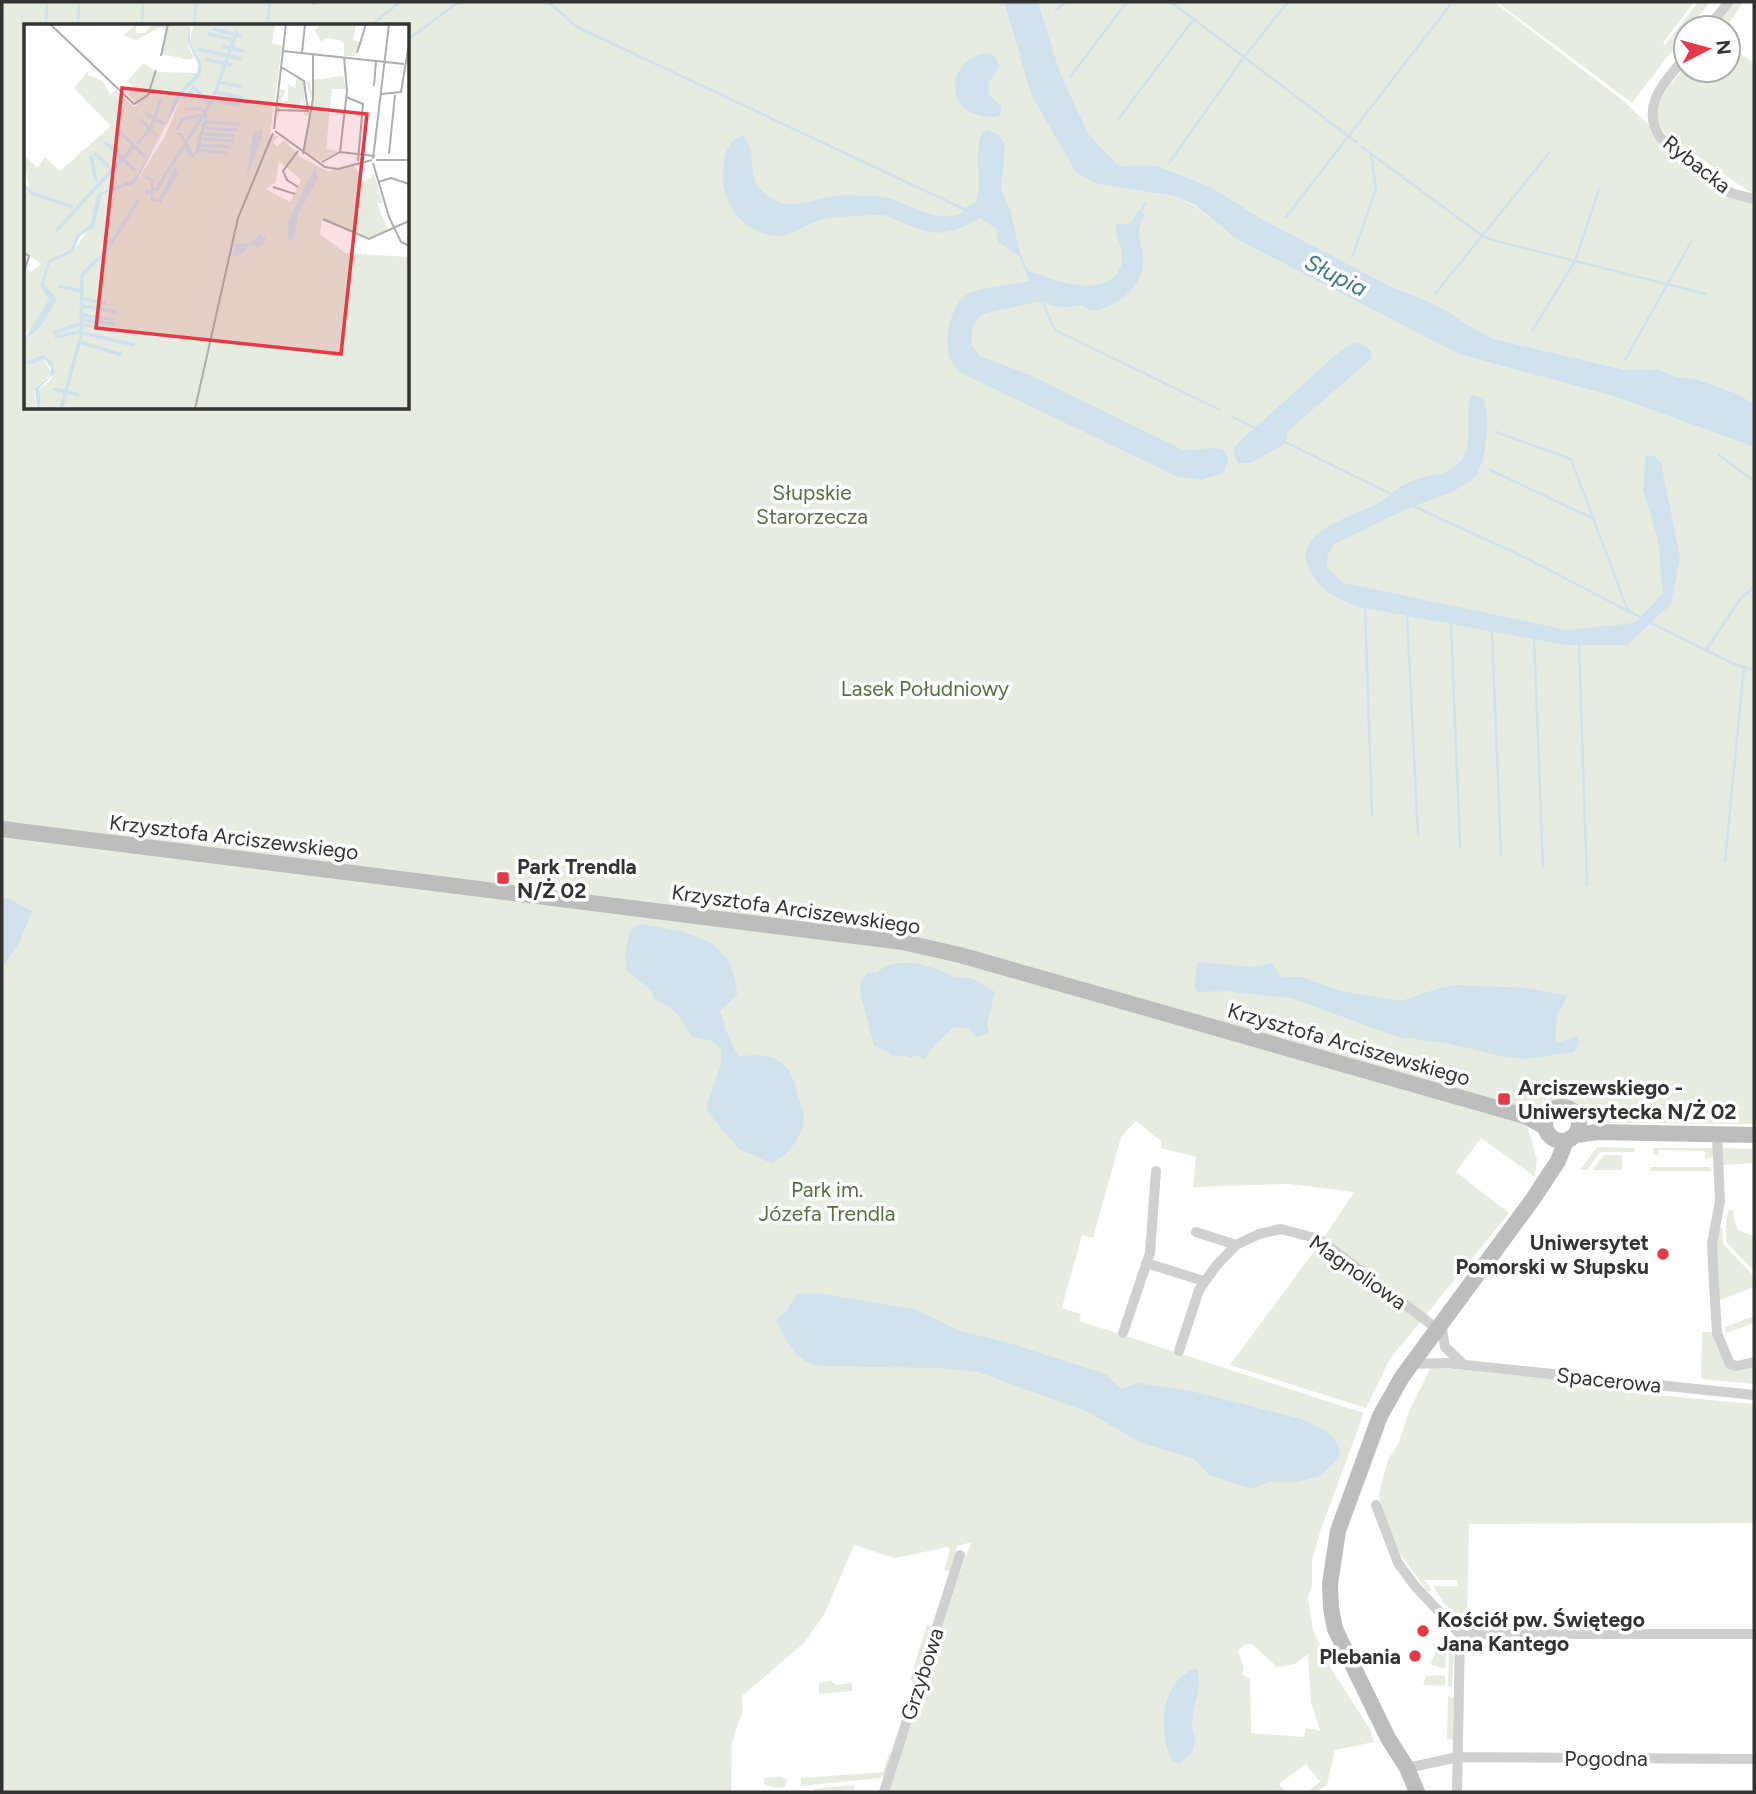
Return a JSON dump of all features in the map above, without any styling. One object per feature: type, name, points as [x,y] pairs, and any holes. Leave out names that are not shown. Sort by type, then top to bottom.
[{"type":"street","name":"Rybacka","points":[[1672,74],[1658,93],[1652,116],[1653,127],[1660,137],[1731,193],[1754,200]]},
{"type":"street","name":"Krzysztofa Arciszewskiego","points":[[2,829],[902,942],[972,959],[1525,1116],[1561,1129],[1754,1135]]},
{"type":"street","points":[[1408,1792],[1393,1748],[1340,1642],[1331,1608],[1330,1584],[1338,1531],[1380,1416],[1410,1364],[1558,1161],[1561,1129]]},
{"type":"street","points":[[1717,1135],[1720,1201],[1712,1251],[1717,1334],[1730,1364],[1742,1366],[1754,1362]]},
{"type":"street","points":[[1122,1333],[1151,1246],[1156,1171]]},
{"type":"street","name":"Magnoliowa","points":[[1179,1351],[1194,1301],[1204,1281],[1236,1245],[1259,1234],[1281,1229],[1319,1239],[1438,1325]]},
{"type":"street","points":[[1196,1232],[1236,1245]]},
{"type":"street","points":[[1146,1263],[1204,1281]]},
{"type":"street","points":[[1438,1325],[1445,1347],[1463,1364]]},
{"type":"street","name":"Spacerowa","points":[[1410,1364],[1463,1364],[1754,1395]]},
{"type":"street","points":[[1376,1505],[1394,1555],[1404,1573],[1460,1634],[1457,1792]]},
{"type":"street","name":"Grzybowa","points":[[884,1792],[960,1555]]},
{"type":"street","points":[[1460,1634],[1754,1634]]},
{"type":"street","points":[[1393,1748],[1407,1768],[1417,1792]]},
{"type":"street","name":"Pogodna","points":[[1407,1768],[1458,1757],[1754,1759]]},
{"type":"green space","points":[[2,2],[1004,2],[1031,95],[1077,172],[1096,184],[1174,196],[1195,206],[1236,239],[1458,354],[1613,396],[1754,447],[1754,1124],[1602,1123],[1532,1109],[1527,1125],[1537,1160],[1535,1177],[1481,1138],[1456,1172],[1509,1213],[1390,1359],[1366,1408],[1230,1365],[1318,1246],[1354,1192],[1289,1184],[1193,1187],[1196,1157],[1161,1148],[1161,1141],[1136,1121],[1121,1137],[1093,1238],[1082,1235],[1062,1308],[1081,1314],[1079,1321],[1364,1413],[1321,1529],[1312,1560],[1312,1586],[1308,1597],[1313,1630],[1330,1667],[1370,1729],[1374,1742],[1335,1750],[1327,1785],[1316,1792],[1307,1792],[1320,1782],[1306,1764],[1279,1784],[1286,1792],[889,1792],[972,1542],[957,1546],[951,1569],[947,1571],[944,1570],[950,1550],[948,1547],[895,1558],[854,1545],[824,1615],[804,1643],[742,1696],[743,1710],[732,1742],[731,1792],[2,1792],[2,968],[19,944],[8,898],[2,900]],"holes":[[[1252,1644],[1277,1667],[1295,1664],[1308,1654],[1311,1702],[1320,1731],[1306,1728],[1304,1737],[1251,1733],[1250,1678],[1241,1674],[1244,1668],[1238,1651],[1244,1645]]]},
{"type":"green space","points":[[1038,2],[1494,2],[1625,102],[1709,184],[1754,197],[1754,404],[1738,394],[1658,369],[1626,370],[1494,339],[1449,312],[1390,286],[1262,219],[1209,186],[1158,166],[1124,166],[1116,163],[1088,133],[1060,72]]},
{"type":"green space","points":[[1497,2],[1694,2],[1685,14],[1672,14],[1672,31],[1663,43],[1665,45],[1672,36],[1672,51],[1632,103]]},
{"type":"green space","points":[[1698,2],[1710,2],[1700,14],[1689,14]]},
{"type":"green space","points":[[1736,2],[1744,2],[1735,14],[1726,14]]},
{"type":"green space","points":[[1742,55],[1754,63],[1754,195],[1667,135],[1660,126],[1658,107],[1672,84],[1742,84]]},
{"type":"green space","points":[[1597,1147],[1635,1148],[1635,1152],[1600,1152],[1587,1170],[1580,1170]]},
{"type":"green space","points":[[1653,1148],[1715,1148],[1713,1157],[1705,1159],[1705,1151],[1659,1150],[1658,1156],[1654,1154]]},
{"type":"green space","points":[[1720,1148],[1752,1149],[1752,1163],[1723,1165]]},
{"type":"green space","points":[[1604,1155],[1622,1155],[1622,1170],[1592,1170]]},
{"type":"green space","points":[[1650,1167],[1710,1167],[1711,1171],[1650,1171]]},
{"type":"green space","points":[[1729,1210],[1734,1210],[1738,1230],[1754,1236],[1754,1271],[1726,1242],[1726,1219]]},
{"type":"green space","points":[[1722,1227],[1723,1244],[1754,1276],[1754,1287],[1718,1301],[1715,1250],[1719,1229]]},
{"type":"green space","points":[[1754,1316],[1754,1323],[1726,1333],[1725,1327]]},
{"type":"green space","points":[[1702,1332],[1714,1332],[1723,1360],[1754,1366],[1754,1384],[1701,1379]]},
{"type":"green space","points":[[1431,1367],[1589,1382],[1589,1389],[1754,1404],[1754,1523],[1469,1524],[1467,1624],[1443,1602],[1433,1586],[1457,1586],[1457,1580],[1423,1580],[1430,1586],[1431,1590],[1428,1592],[1401,1555],[1382,1509],[1379,1493],[1388,1460],[1398,1444],[1410,1409]]},
{"type":"green space","points":[[927,1625],[932,1627],[914,1683],[910,1679]]},
{"type":"green space","points":[[1439,1644],[1446,1650],[1445,1669],[1430,1664]]},
{"type":"green space","points":[[1449,1650],[1454,1650],[1452,1686],[1448,1686]]},
{"type":"green space","points":[[1445,1675],[1445,1686],[1423,1685],[1426,1676]]},
{"type":"green space","points":[[831,1681],[837,1685],[852,1683],[852,1691],[819,1694],[819,1683]]},
{"type":"green space","points":[[1448,1696],[1454,1699],[1453,1740],[1447,1739]]},
{"type":"green space","points":[[889,1754],[891,1755],[885,1775],[880,1778],[801,1786],[801,1778],[883,1772]]},
{"type":"green space","points":[[780,1777],[787,1780],[785,1787],[775,1788],[764,1784],[764,1778]]},
{"type":"green space","points":[[854,1785],[855,1790],[815,1792],[814,1789]]},
{"type":"water","name":"Słupia","points":[[1004,2],[1038,2],[1060,72],[1088,133],[1116,163],[1124,166],[1158,166],[1209,186],[1262,219],[1390,286],[1449,312],[1494,339],[1626,370],[1658,369],[1738,394],[1754,404],[1754,447],[1613,396],[1458,354],[1236,239],[1195,205],[1174,196],[1096,184],[1076,172],[1031,95]]},
{"type":"water","points":[[987,53],[995,56],[999,67],[989,83],[989,94],[1001,107],[1001,114],[997,117],[978,115],[965,108],[957,99],[955,87],[963,65],[974,57]]},
{"type":"water","points":[[988,130],[999,135],[1005,144],[1001,190],[1010,210],[1021,257],[998,242],[996,227],[981,218],[950,231],[933,232],[879,215],[846,216],[817,221],[782,236],[765,234],[754,229],[736,214],[725,193],[723,169],[726,153],[730,144],[743,135],[750,148],[756,184],[778,202],[796,204],[834,196],[881,197],[935,215],[960,214],[976,202],[979,184],[979,140],[982,132]]},
{"type":"water","points":[[1142,210],[1144,214],[1139,232],[1143,260],[1141,272],[1138,281],[1126,296],[1109,306],[1091,311],[1082,305],[1061,307],[1041,301],[982,314],[973,325],[971,345],[980,356],[1032,376],[1183,450],[1224,450],[1228,458],[1224,473],[1201,480],[1178,477],[959,372],[948,350],[948,332],[953,312],[963,297],[970,293],[1031,281],[1027,270],[1065,283],[1094,285],[1107,282],[1116,275],[1122,262],[1116,225],[1132,223],[1137,211]]},
{"type":"water","points":[[1356,343],[1371,351],[1371,359],[1288,431],[1286,443],[1251,463],[1238,463],[1233,450],[1239,442],[1338,353]]},
{"type":"water","points":[[1471,395],[1483,398],[1487,416],[1484,453],[1477,474],[1458,489],[1402,511],[1334,544],[1327,562],[1333,575],[1344,583],[1567,630],[1634,623],[1663,594],[1658,540],[1643,490],[1646,456],[1655,456],[1661,463],[1680,558],[1671,604],[1627,645],[1566,645],[1359,607],[1330,593],[1313,577],[1305,555],[1309,543],[1318,534],[1331,525],[1373,506],[1406,484],[1444,473],[1459,463],[1467,447]]},
{"type":"water","points":[[7,898],[32,911],[19,944],[2,968],[2,900]]},
{"type":"water","points":[[641,924],[692,935],[719,949],[728,961],[735,976],[737,995],[720,1011],[738,1056],[767,1056],[781,1062],[791,1075],[803,1109],[804,1119],[800,1134],[796,1142],[778,1160],[771,1163],[739,1149],[706,1110],[720,1064],[721,1049],[712,1041],[693,1037],[673,1010],[655,1000],[652,991],[627,971],[625,953],[630,930]]},
{"type":"water","points":[[1198,962],[1253,967],[1273,963],[1283,977],[1301,977],[1341,991],[1401,1001],[1440,988],[1459,985],[1527,988],[1566,996],[1558,1012],[1555,1040],[1559,1042],[1578,1036],[1579,1044],[1574,1052],[1526,1059],[1505,1057],[1446,1043],[1398,1037],[1291,998],[1226,991],[1197,992],[1194,986]]},
{"type":"water","points":[[916,963],[954,977],[972,978],[995,992],[987,1023],[989,1033],[976,1037],[969,1028],[954,1027],[934,1046],[925,1060],[916,1055],[909,1058],[906,1055],[894,1057],[874,1046],[860,982],[868,972],[877,973],[885,966]]},
{"type":"water","points":[[797,1294],[825,1294],[917,1310],[960,1331],[1006,1342],[1105,1374],[1122,1389],[1138,1383],[1191,1391],[1302,1419],[1328,1432],[1338,1444],[1340,1457],[1320,1476],[1297,1482],[1269,1482],[1251,1489],[1209,1475],[1194,1459],[1139,1442],[1088,1412],[978,1372],[938,1368],[817,1366],[797,1354],[776,1320],[788,1310]]},
{"type":"water","points":[[1196,1668],[1199,1684],[1192,1716],[1195,1743],[1190,1754],[1179,1763],[1172,1761],[1168,1749],[1165,1708],[1175,1684],[1184,1674]]},
{"type":"waterway","points":[[2,15],[3,2]]},
{"type":"waterway","points":[[46,24],[47,2]]},
{"type":"waterway","points":[[78,24],[79,2]]},
{"type":"waterway","points":[[142,24],[143,2]]},
{"type":"waterway","points":[[194,24],[196,2]]},
{"type":"waterway","points":[[268,22],[270,2]]},
{"type":"waterway","points":[[372,24],[400,2]]},
{"type":"waterway","points":[[410,38],[459,2]]},
{"type":"waterway","points":[[1056,10],[1066,2]]},
{"type":"waterway","points":[[1070,77],[1127,2]]},
{"type":"waterway","points":[[1171,2],[1356,142]]},
{"type":"waterway","points":[[1169,163],[1244,57],[1288,2]]},
{"type":"waterway","points":[[550,3],[577,27],[966,210]]},
{"type":"waterway","points":[[1286,217],[1450,5]]},
{"type":"waterway","points":[[1119,118],[1193,20]]},
{"type":"waterway","points":[[1362,147],[1481,235],[1492,240],[1706,294]]},
{"type":"waterway","points":[[1435,294],[1549,153]]},
{"type":"waterway","points":[[1353,255],[1376,189],[1371,154]]},
{"type":"waterway","points":[[1532,331],[1575,261],[1599,189]]},
{"type":"waterway","points":[[1142,210],[1145,203]]},
{"type":"waterway","points":[[984,219],[999,229]]},
{"type":"waterway","points":[[1625,360],[1691,242]]},
{"type":"waterway","points":[[1020,255],[1031,281]]},
{"type":"waterway","points":[[1041,299],[1055,330],[1220,410]]},
{"type":"waterway","points":[[1233,417],[1257,429]]},
{"type":"waterway","points":[[1496,432],[1571,459],[1628,611]]},
{"type":"waterway","points":[[1285,442],[1389,493]]},
{"type":"waterway","points":[[1719,455],[1754,481]]},
{"type":"waterway","points":[[1490,470],[1594,519]]},
{"type":"waterway","points":[[1411,505],[1524,557],[1640,617]]},
{"type":"waterway","points":[[1706,650],[1740,599],[1754,587]]},
{"type":"waterway","points":[[1365,605],[1372,815]]},
{"type":"waterway","points":[[1407,615],[1418,835]]},
{"type":"waterway","points":[[1649,622],[1734,664],[1754,670]]},
{"type":"waterway","points":[[1451,623],[1460,847]]},
{"type":"waterway","points":[[1492,631],[1501,855]]},
{"type":"waterway","points":[[1534,639],[1543,866]]},
{"type":"waterway","points":[[1579,643],[1587,885]]},
{"type":"waterway","points":[[1725,861],[1744,667]]},
{"type":"place","name":"Park Trendla N/Ż 02","points":[[503,878]]},
{"type":"place","name":"Arciszewskiego - Uniwersytecka N/Ż 02","points":[[1504,1099]]},
{"type":"place","name":"Uniwersytet Pomorski w Słupsku","points":[[1663,1254]]},
{"type":"place","name":"Kościół pw. Świętego Jana Kantego","points":[[1423,1631]]},
{"type":"place","name":"Plebania","points":[[1415,1656]]},
{"type":"park label","name":"Słupskie Starorzecza","points":[[812,504]]},
{"type":"park label","name":"Lasek Południowy","points":[[925,688]]},
{"type":"park label","name":"Park im. Józefa Trendla","points":[[827,1201]]}]
